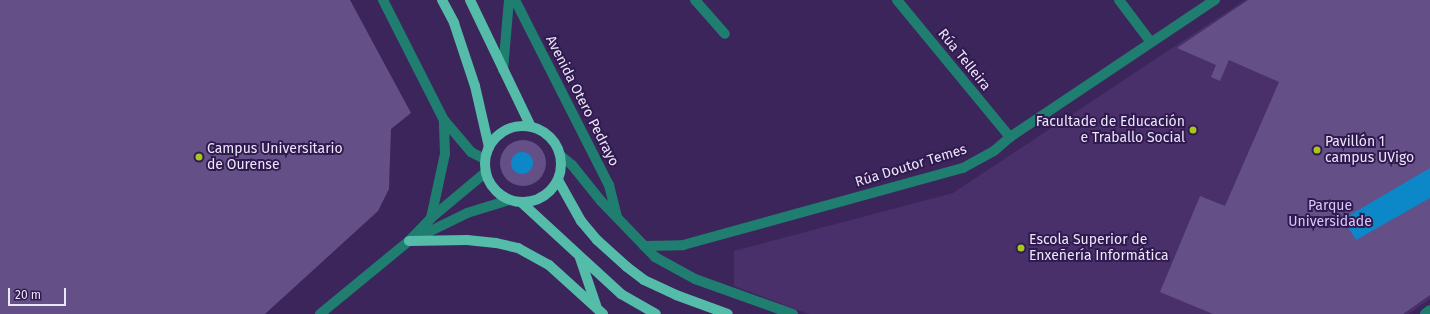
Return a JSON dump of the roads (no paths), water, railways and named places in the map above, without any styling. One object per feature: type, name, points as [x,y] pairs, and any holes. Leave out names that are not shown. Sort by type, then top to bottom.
[{"type":"main road","points":[[442,0],[454,23],[475,86],[489,147]]},
{"type":"main road","points":[[470,0],[531,127]]},
{"type":"main road","points":[[519,126],[531,127],[549,137],[560,155],[561,167],[558,180],[543,196],[521,202],[509,200],[498,193],[490,184],[486,172],[485,159],[489,147],[496,137],[506,130],[519,126]]},
{"type":"main road","points":[[558,180],[581,221],[597,240],[627,267],[644,280],[676,295],[728,314]]},
{"type":"main road","points":[[521,202],[621,294],[656,314]]},
{"type":"main road","points":[[409,241],[467,240],[496,243],[518,248],[549,265],[596,306],[603,314]]},
{"type":"main road","points":[[579,256],[596,306]]},
{"type":"street","points":[[383,0],[444,120],[471,152],[485,159]]},
{"type":"street","points":[[503,70],[509,0]]},
{"type":"street","name":"Avenida Otero Pedrayo","points":[[515,0],[609,186],[617,216]]},
{"type":"street","points":[[694,0],[725,34]]},
{"type":"street","name":"Rúa Telleira","points":[[898,0],[1010,137]]},
{"type":"street","points":[[1119,0],[1150,41]]},
{"type":"street","name":"Rúa Doutor Temes","points":[[644,246],[683,246],[963,168],[982,159],[1010,137],[1150,41],[1215,0]]},
{"type":"street","points":[[431,218],[445,154],[444,120]]},
{"type":"street","points":[[560,155],[572,165],[644,246],[671,268],[695,280],[793,314]]},
{"type":"street","points":[[320,314],[409,241],[431,218],[486,172]]},
{"type":"street","points":[[409,241],[467,214],[509,200]]},
{"type":"street","points":[[1424,314],[1430,310]]},
{"type":"water","points":[[522,152],[526,153],[532,159],[532,167],[526,173],[522,174],[518,173],[512,167],[511,163],[512,159],[518,153]]},
{"type":"water","points":[[1430,168],[1430,198],[1356,240],[1343,219]]},
{"type":"place","name":"Facultade de Educación e Traballo Social","points":[[1193,130]]},
{"type":"place","name":"Pavillón 1 campus UVigo","points":[[1317,150]]},
{"type":"place","name":"Campus Universitario de Ourense","points":[[199,157]]},
{"type":"place","name":"Escola Superior de Enxeñería Informática","points":[[1021,248]]},
{"type":"park label","name":"Parque Universidade","points":[[1330,214]]}]
